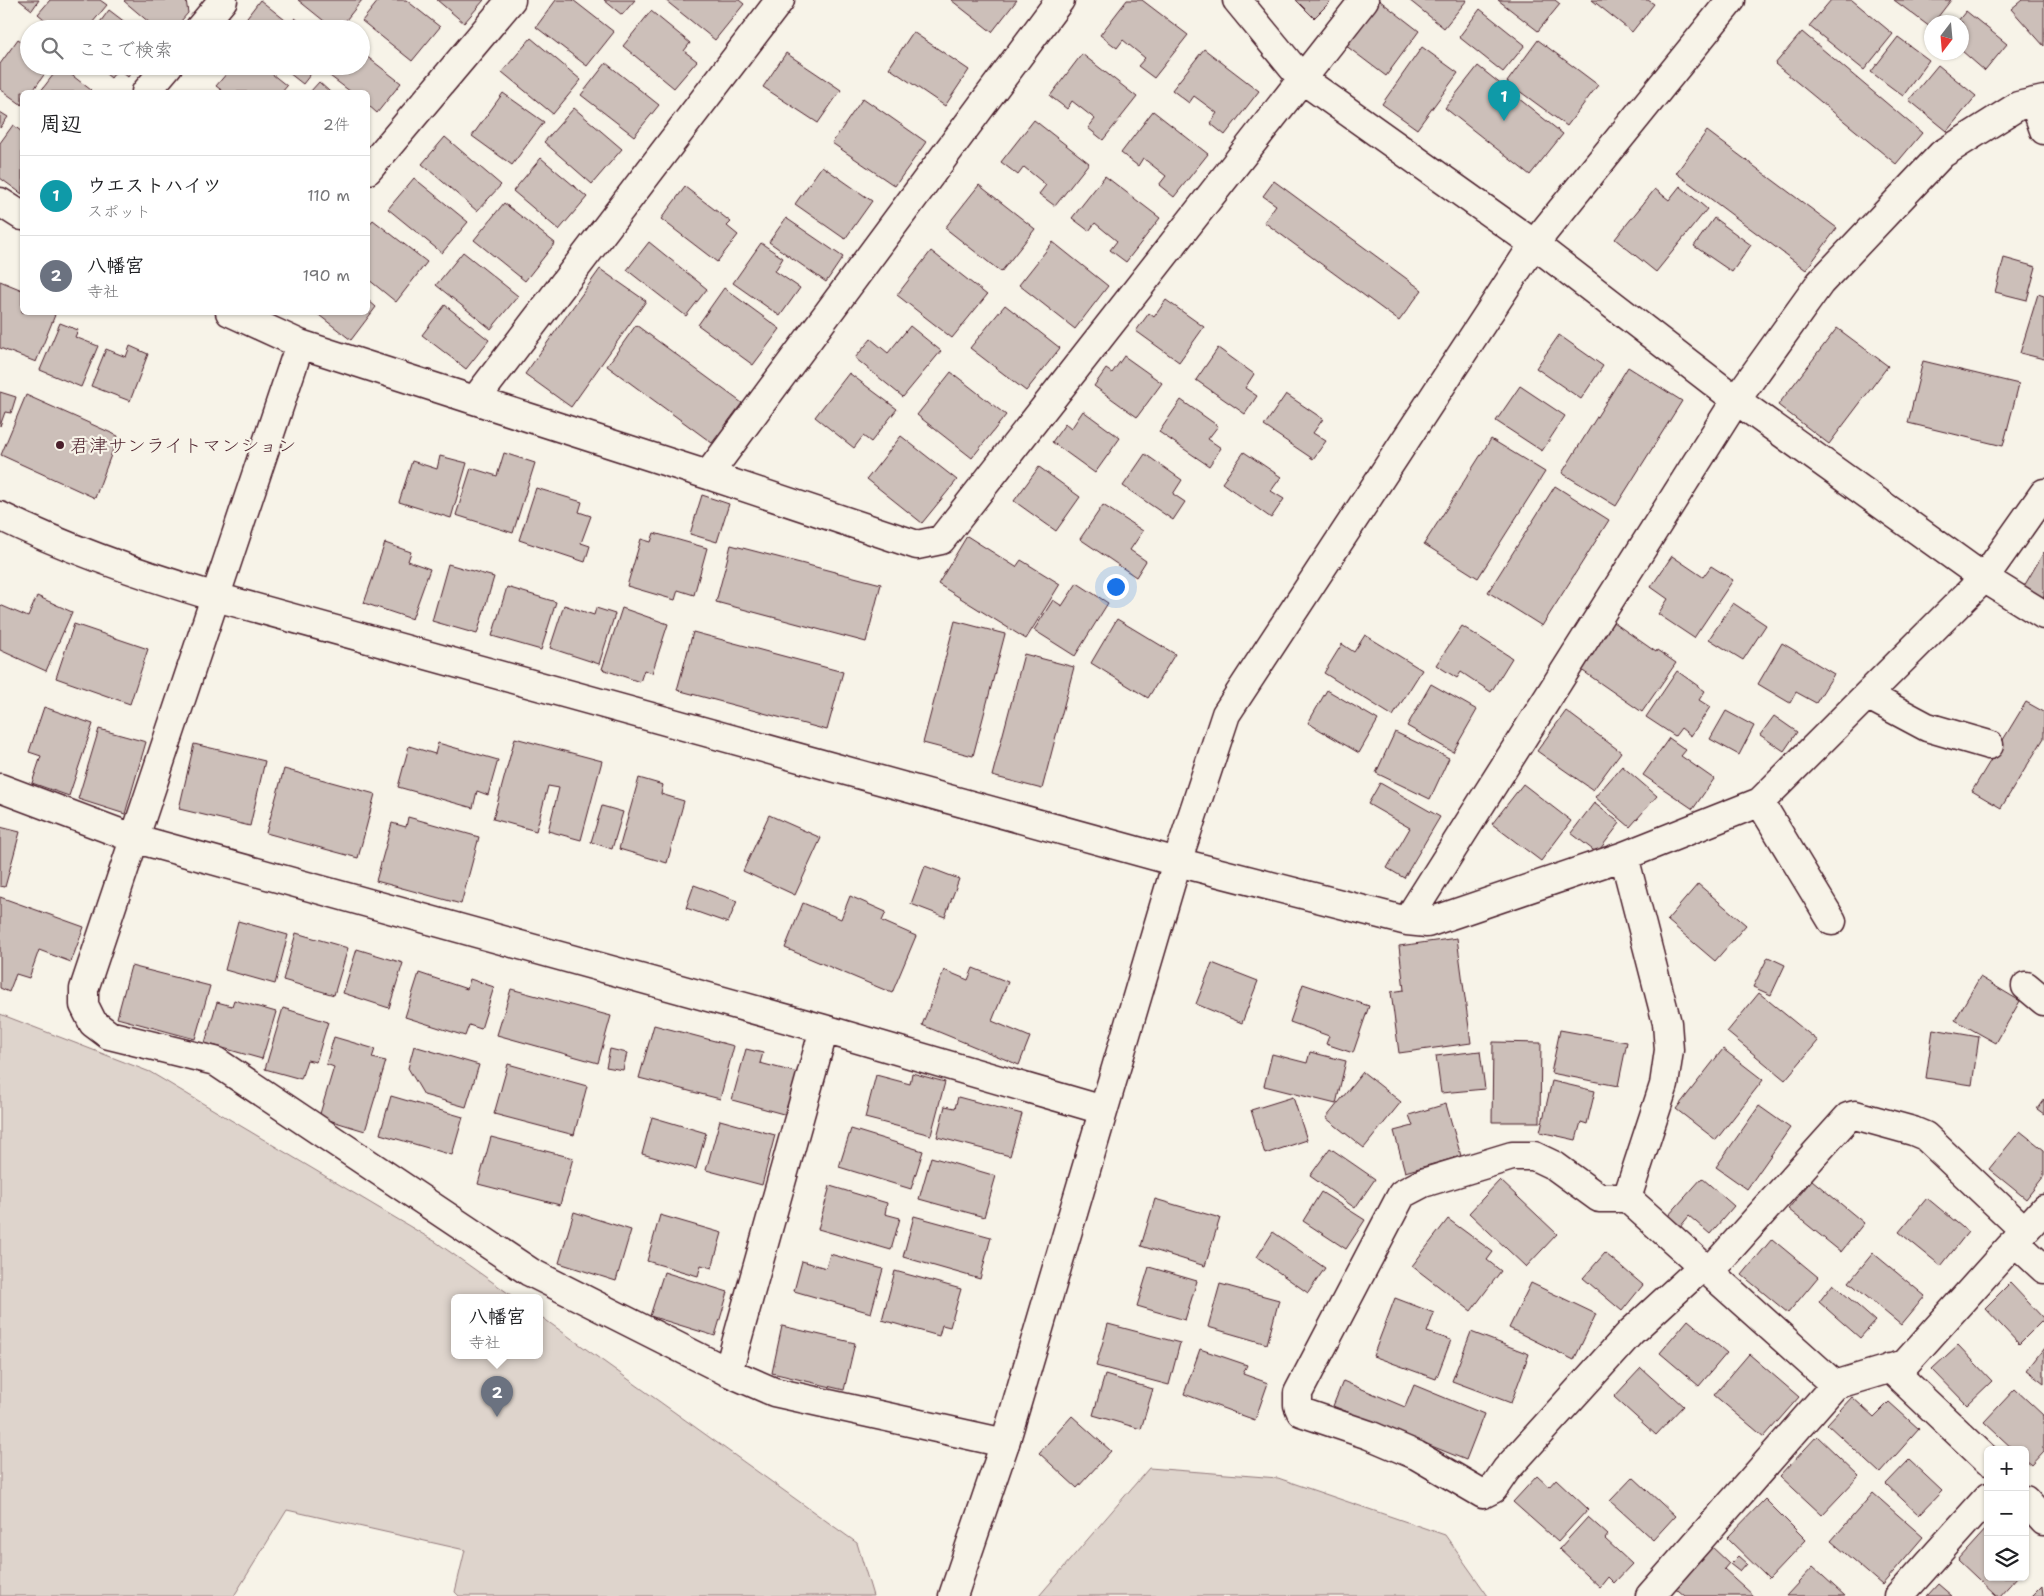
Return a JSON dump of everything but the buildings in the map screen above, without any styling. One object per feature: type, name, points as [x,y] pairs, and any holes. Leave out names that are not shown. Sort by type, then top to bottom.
[{"type":"street","points":[[206,20],[223,0]]},
{"type":"street","points":[[370,168],[511,0]]},
{"type":"street","points":[[475,400],[780,0]]},
{"type":"street","points":[[708,475],[1060,0]]},
{"type":"street","points":[[1237,0],[1302,80],[1534,244],[1736,400],[1984,578],[2044,615]]},
{"type":"street","points":[[242,315],[300,344],[708,475],[917,545],[941,540],[1364,0]]},
{"type":"street","points":[[953,1596],[1006,1443],[1177,862],[1226,714],[1534,244],[1731,0]]},
{"type":"street","points":[[148,90],[160,75]]},
{"type":"street","points":[[1407,921],[1736,400],[1820,283],[1942,154],[2018,106],[2039,101],[2044,130]]},
{"type":"street","points":[[0,202],[20,215]]},
{"type":"street","points":[[300,344],[84,989],[84,1004],[93,1024],[108,1035],[215,1061],[530,1272],[728,1372],[774,1392],[1006,1443]]},
{"type":"street","points":[[0,516],[68,547],[150,577],[216,596],[1177,862],[1407,921],[1427,923],[1624,856],[1760,802],[1984,578],[2044,493]]},
{"type":"street","points":[[1867,695],[1927,727],[1990,745]]},
{"type":"street","points":[[0,788],[133,838],[824,1030],[1104,1110]]},
{"type":"street","points":[[1760,802],[1832,921]]},
{"type":"street","points":[[1624,856],[1666,1023],[1669,1050],[1664,1084],[1627,1198]]},
{"type":"street","points":[[728,1372],[824,1030]]},
{"type":"street","points":[[1835,1385],[1706,1269],[1627,1198],[1598,1198],[1556,1166],[1534,1156],[1512,1156],[1423,1182],[1402,1194],[1298,1393],[1298,1405],[1301,1412],[1369,1435],[1416,1455],[1483,1494],[1493,1489],[1506,1470],[1631,1332],[1706,1269],[1848,1117],[1855,1115],[1925,1136],[2019,1236],[2044,1269]]},
{"type":"street","points":[[1650,1596],[1835,1385],[1905,1364],[2044,1209]]},
{"type":"street","points":[[1890,1368],[1984,1457]]},
{"type":"street","points":[[1900,1596],[1984,1502]]},
{"type":"street","points":[[2029,1504],[2044,1521]]},
{"type":"shaded area","points":[[0,1014],[150,1072],[436,1242],[509,1294],[451,1294],[451,1359],[543,1359],[543,1318],[857,1543],[873,1596],[459,1596],[455,1592],[465,1550],[287,1510],[234,1596],[0,1596]]},
{"type":"shaded area","points":[[1149,1468],[1278,1478],[1445,1535],[1488,1596],[1039,1596]]},
{"type":"place","name":"ウエストハイツ","points":[[1504,121]]},
{"type":"place","name":"君津サンライトマンション","points":[[60,445]]},
{"type":"place","name":"八幡宮","points":[[497,1417]]}]
